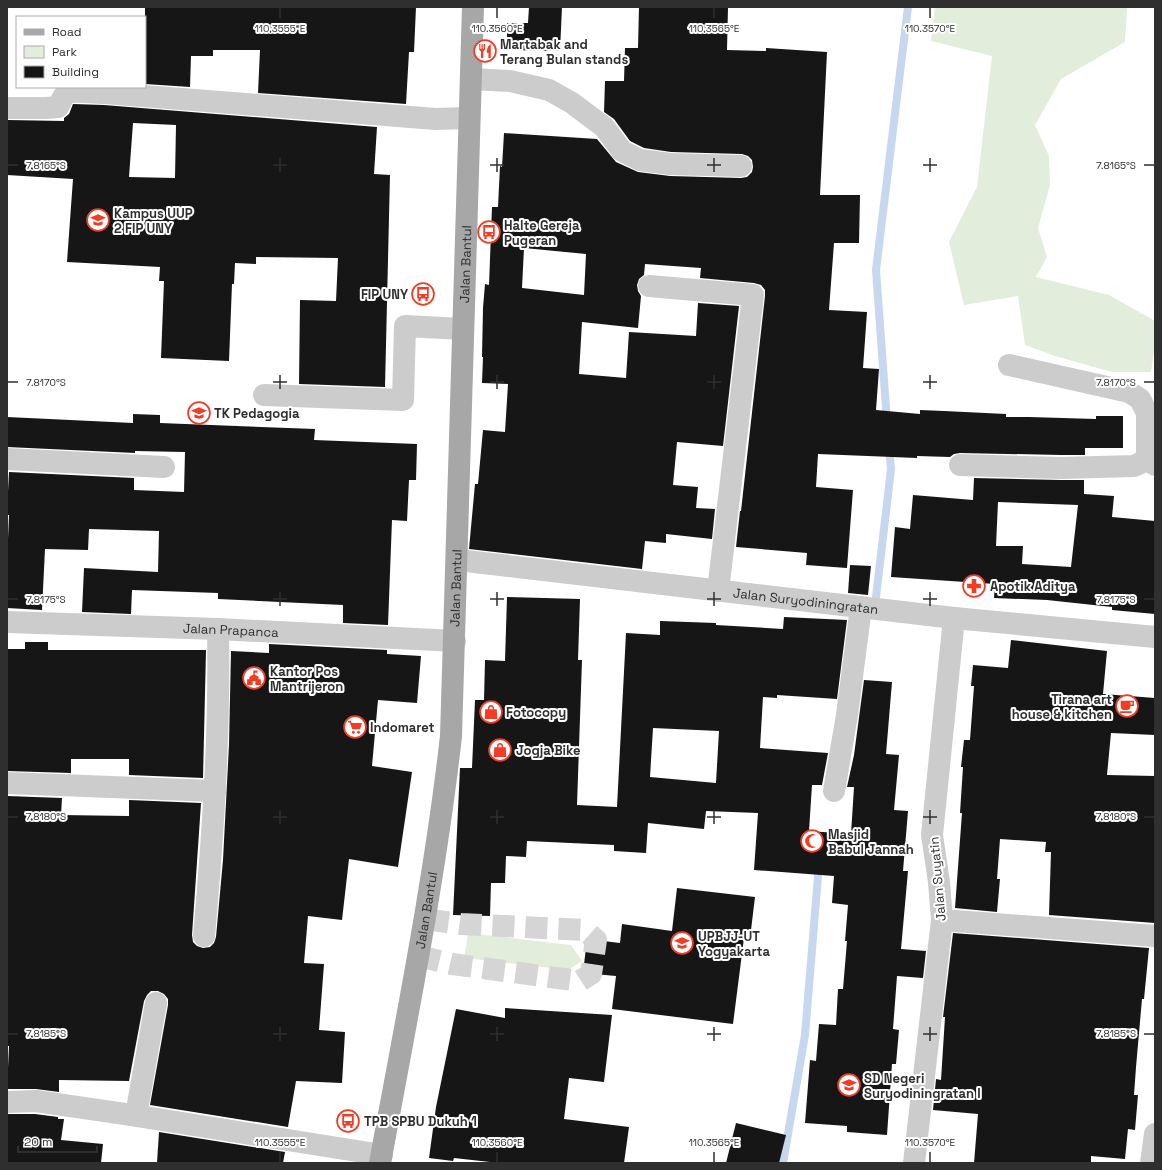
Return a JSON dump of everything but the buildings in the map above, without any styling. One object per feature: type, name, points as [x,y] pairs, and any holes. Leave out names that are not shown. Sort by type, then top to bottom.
[{"type":"main road","name":"Jalan Bantul","points":[[381,1159],[424,919],[445,791],[451,736],[455,641],[462,329],[473,7]]},
{"type":"street","points":[[471,79],[510,81],[549,90],[572,103],[604,127],[622,151],[640,160],[670,164],[741,166]]},
{"type":"street","points":[[7,108],[46,108],[58,106],[66,94],[75,92],[105,93],[436,119],[469,118]]},
{"type":"street","points":[[649,286],[753,295],[718,591]]},
{"type":"street","points":[[264,395],[403,400],[405,326],[462,329]]},
{"type":"street","points":[[960,465],[1061,468],[1134,466],[1151,463],[1147,413],[1140,399],[1128,392],[1009,365]]},
{"type":"street","points":[[7,459],[164,467]]},
{"type":"street","name":"Jalan Suryodiningratan","points":[[457,560],[954,618],[1155,637]]},
{"type":"street","points":[[834,791],[847,715],[861,607]]},
{"type":"street","name":"Jalan Suyatin","points":[[914,1163],[942,920],[938,875],[932,835],[954,618]]},
{"type":"street","name":"Jalan Prapanca","points":[[7,622],[218,629],[455,641]]},
{"type":"street","points":[[204,936],[215,791],[219,691],[218,629]]},
{"type":"street","points":[[7,783],[215,791]]},
{"type":"street","points":[[942,920],[1155,936]]},
{"type":"street","points":[[136,1115],[156,1003]]},
{"type":"street","points":[[7,1102],[36,1101],[136,1115],[381,1159]]},
{"type":"street","points":[[1151,1163],[1155,1134]]},
{"type":"green space","points":[[935,7],[1127,7],[1125,42],[1061,79],[1035,125],[1049,156],[1050,185],[1038,228],[1047,257],[1036,277],[1109,295],[1155,321],[1155,344],[1151,372],[1112,372],[1055,356],[1025,345],[1018,296],[964,305],[949,242],[977,187],[992,56],[931,41]]},
{"type":"green space","points":[[468,933],[571,945],[582,961],[568,970],[464,958]]},
{"type":"waterway","points":[[887,422],[876,270],[908,7]]},
{"type":"waterway","points":[[876,597],[891,469],[889,447]]},
{"type":"waterway","points":[[783,1163],[805,1035],[819,864]]},
{"type":"tunnel","points":[[418,956],[452,964],[580,981],[591,974],[596,940],[585,930],[461,924],[424,919]]},
{"type":"place","name":"Martabak and Terang Bulan stands","points":[[485,51]]},
{"type":"place","name":"Kampus UUP 2 FIP UNY","points":[[98,220]]},
{"type":"place","name":"Halte Gereja Pugeran","points":[[489,232]]},
{"type":"place","name":"FIP UNY","points":[[423,294]]},
{"type":"place","name":"TK Pedagogia","points":[[199,413]]},
{"type":"place","name":"Apotik Aditya","points":[[974,586]]},
{"type":"place","name":"Kantor Pos Mantrijeron","points":[[254,678]]},
{"type":"place","name":"Tirana art house & kitchen","points":[[1127,706]]},
{"type":"place","name":"Fotocopy","points":[[491,712]]},
{"type":"place","name":"Indomaret","points":[[355,727]]},
{"type":"place","name":"Jogja Bike","points":[[500,750]]},
{"type":"place","name":"Masjid Babul Jannah","points":[[812,841]]},
{"type":"place","name":"UPBJJ-UT Yogyakarta","points":[[682,943]]},
{"type":"place","name":"SD Negeri Suryodiningratan I","points":[[849,1085]]},
{"type":"place","name":"TPB SPBU Dukuh 1","points":[[348,1121]]}]
